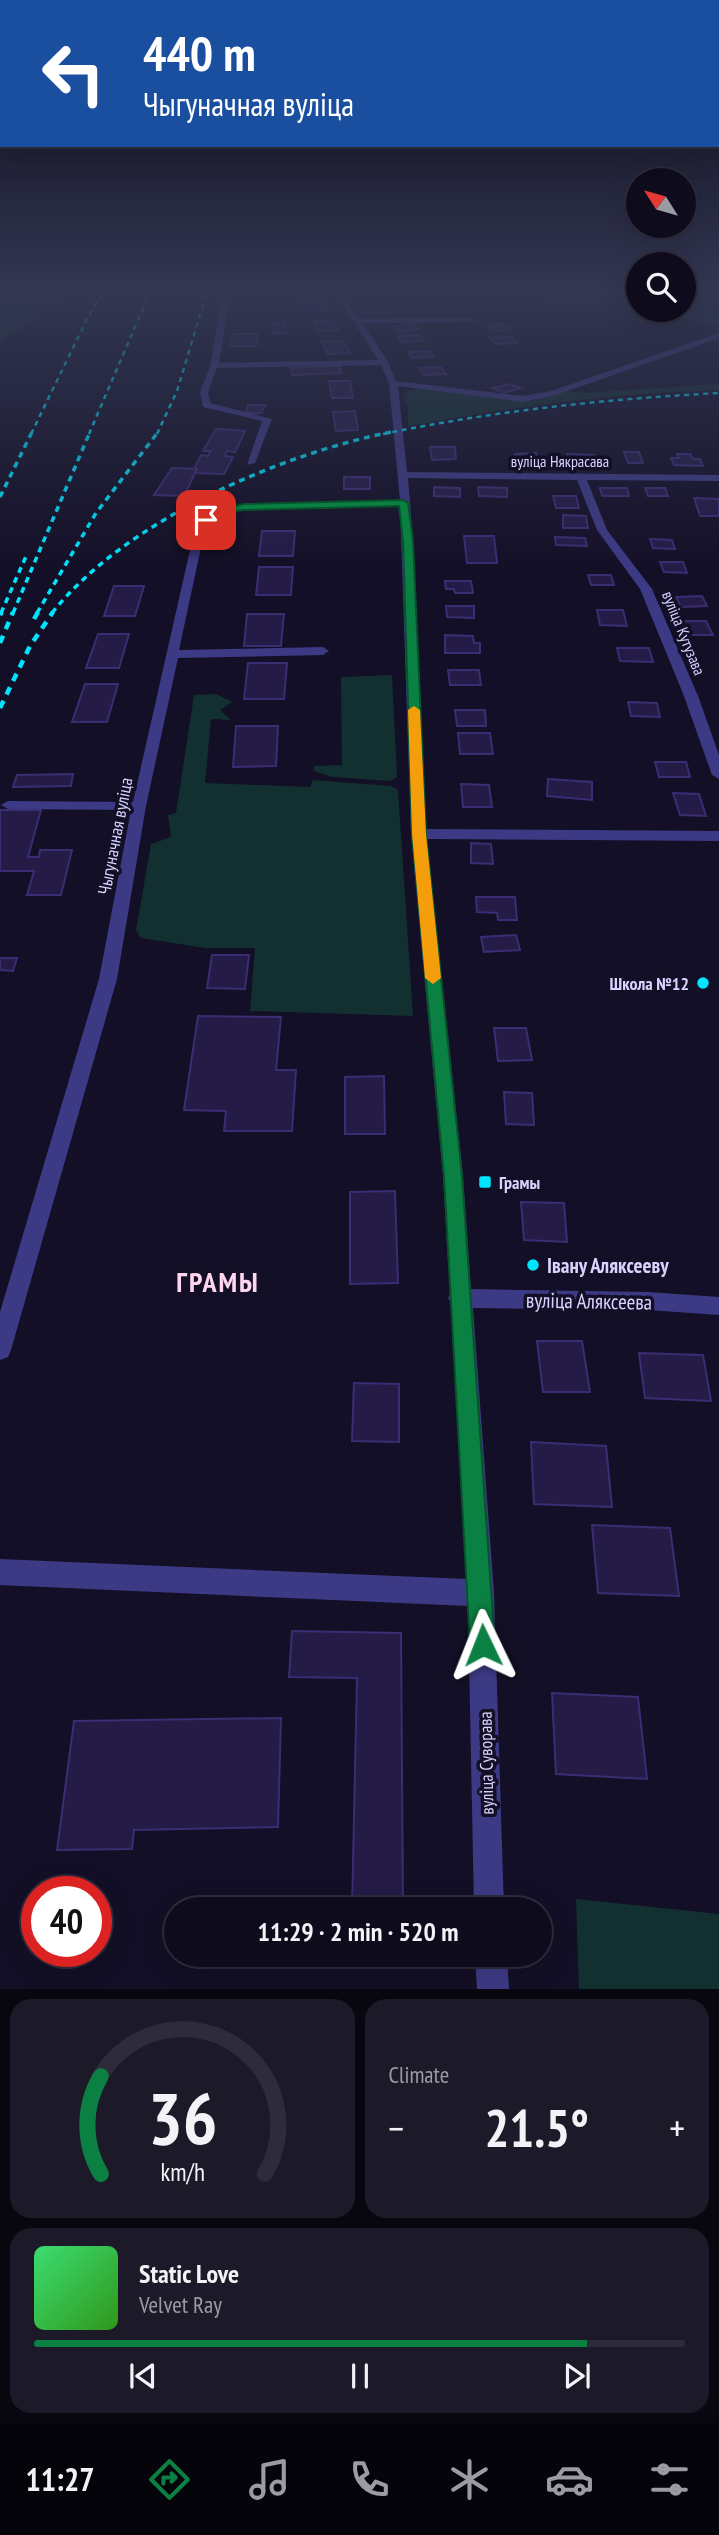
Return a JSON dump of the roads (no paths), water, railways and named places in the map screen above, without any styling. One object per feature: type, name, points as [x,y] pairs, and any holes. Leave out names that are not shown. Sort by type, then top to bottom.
[{"type":"street","points":[[207,385],[204,392],[206,405],[267,419],[250,463]]},
{"type":"street","name":"вуліца Суворава","points":[[393,385],[408,541],[419,834],[453,1176],[459,1298],[481,1592],[489,1897]]},
{"type":"street","points":[[407,385],[523,400],[576,385]]},
{"type":"street","name":"вуліца Някрасава","points":[[402,475],[719,478]]},
{"type":"street","name":"вуліца Кутузава","points":[[580,477],[602,530],[646,589],[691,696],[719,775]]},
{"type":"street","name":"Чыгуначная вуліца","points":[[0,1350],[108,979],[139,806],[200,528],[206,520],[228,510],[244,507],[403,503]]},
{"type":"street","points":[[173,654],[323,651]]},
{"type":"street","points":[[8,805],[139,806]]},
{"type":"street","points":[[419,834],[719,835]]},
{"type":"street","name":"вуліца Аляксеева","points":[[459,1298],[649,1301],[719,1306]]},
{"type":"street","points":[[0,1572],[481,1592]]},
{"type":"street","points":[[492,1967],[493,1989]]},
{"type":"railway","points":[[31,434],[55,385]]},
{"type":"railway","points":[[89,434],[110,385]]},
{"type":"railway","points":[[158,432],[179,385]]},
{"type":"railway","points":[[383,434],[550,407],[719,393]]},
{"type":"railway","points":[[0,497],[32,432]]},
{"type":"railway","points":[[13,613],[90,432]]},
{"type":"railway","points":[[37,613],[96,513],[158,432]]},
{"type":"railway","points":[[383,434],[391,432]]},
{"type":"railway","points":[[52,613],[83,580],[120,549],[162,521],[206,497],[301,457],[383,434]]},
{"type":"railway","points":[[1,613],[27,554]]},
{"type":"railway","points":[[0,643],[13,612]]},
{"type":"railway","points":[[34,619],[38,612]]},
{"type":"railway","points":[[0,708],[30,646],[53,612]]},
{"type":"place","name":"Школа №12","points":[[703,983]]},
{"type":"place","name":"Грамы","points":[[485,1182]]},
{"type":"place","name":"Івану Аляксееву","points":[[533,1265]]},
{"type":"district","name":"ГРАМЫ","points":[[218,1281]]}]
